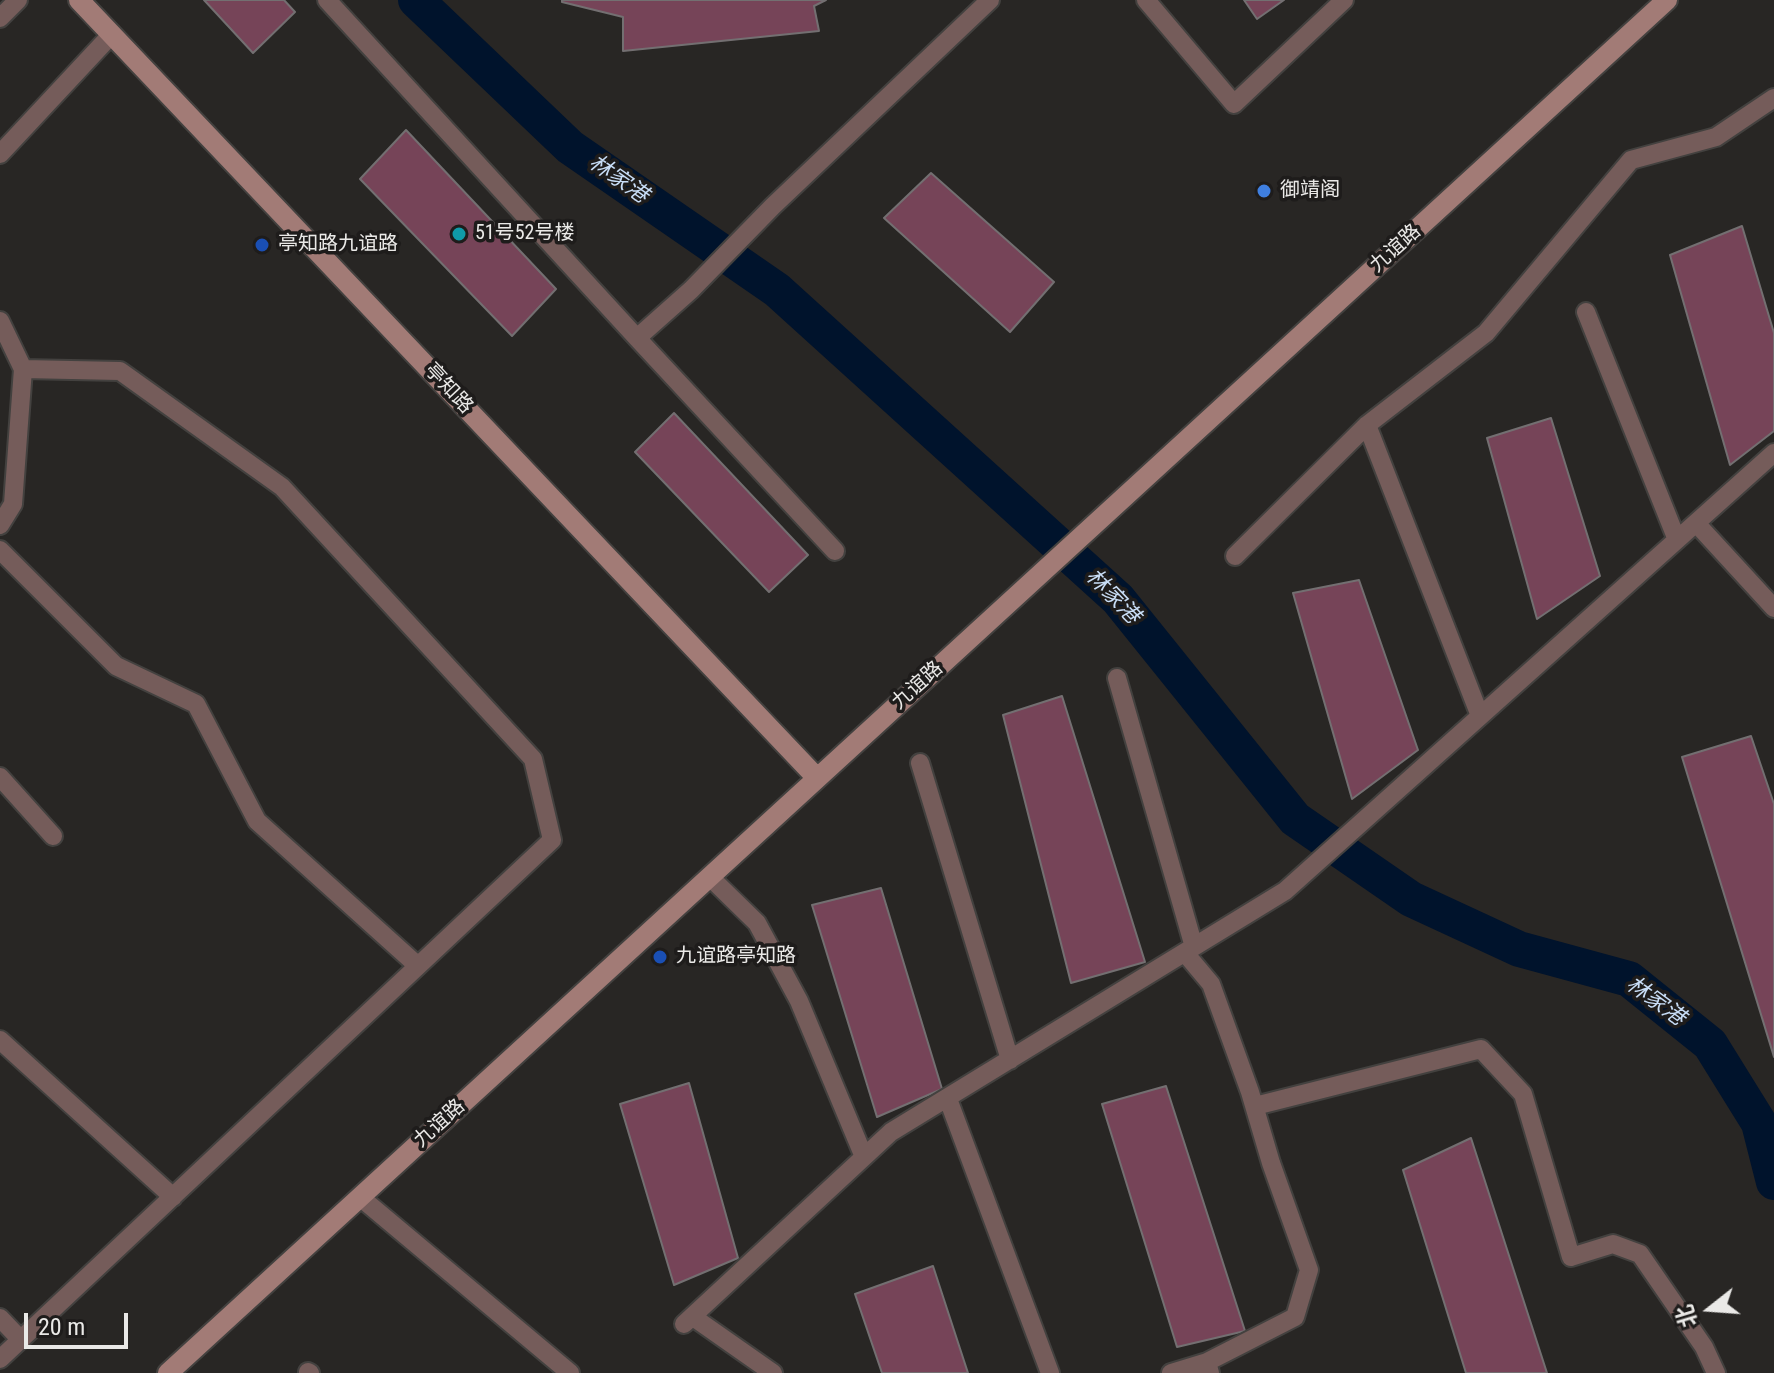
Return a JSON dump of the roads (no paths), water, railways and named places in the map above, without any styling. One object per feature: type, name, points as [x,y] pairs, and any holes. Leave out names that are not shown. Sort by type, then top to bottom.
[{"type":"street","name":"亭知路","points":[[79,0],[817,778]]},
{"type":"street","name":"九谊路","points":[[168,1373],[1667,0]]},
{"type":"lane","points":[[0,18],[18,0]]},
{"type":"lane","points":[[327,0],[835,551]]},
{"type":"lane","points":[[637,338],[691,290],[773,206],[990,0]]},
{"type":"lane","points":[[1146,0],[1234,104],[1344,0]]},
{"type":"lane","points":[[0,154],[112,34]]},
{"type":"lane","points":[[1235,556],[1367,425],[1486,333],[1631,160],[1716,137],[1774,98]]},
{"type":"lane","points":[[1586,312],[1677,540]]},
{"type":"lane","points":[[0,321],[23,369],[13,504],[0,525]]},
{"type":"lane","points":[[0,1359],[552,840],[533,759],[282,487],[120,371],[23,369]]},
{"type":"lane","points":[[1367,425],[1480,716]]},
{"type":"lane","points":[[773,1373],[688,1320],[891,1132],[1285,891],[1774,453]]},
{"type":"lane","points":[[1696,523],[1774,608]]},
{"type":"lane","points":[[0,550],[116,666],[196,704],[257,821],[418,966]]},
{"type":"lane","points":[[1117,678],[1190,950],[1211,984],[1309,1270],[1295,1317],[1208,1367],[1171,1373]]},
{"type":"lane","points":[[920,763],[1010,1060]]},
{"type":"lane","points":[[0,777],[53,836]]},
{"type":"lane","points":[[707,879],[714,881],[757,923],[799,1001],[864,1157]]},
{"type":"lane","points":[[0,1040],[173,1197]]},
{"type":"lane","points":[[1255,1106],[1481,1049],[1523,1094],[1571,1257],[1613,1244],[1640,1254],[1704,1347],[1716,1373]]},
{"type":"lane","points":[[948,1099],[1050,1373]]},
{"type":"lane","points":[[360,1197],[570,1373]]},
{"type":"lane","points":[[0,1318],[21,1340]]},
{"type":"waterway","name":"林家港","points":[[416,0],[570,147],[777,290],[1118,599],[1295,819],[1411,899],[1519,949],[1629,979],[1710,1044],[1759,1123],[1774,1182]]},
{"type":"place","name":"御靖阁","points":[[1264,191]]},
{"type":"place","name":"51号52号楼","points":[[459,234]]},
{"type":"place","name":"亭知路九谊路","points":[[262,245]]},
{"type":"place","name":"九谊路亭知路","points":[[660,957]]}]
